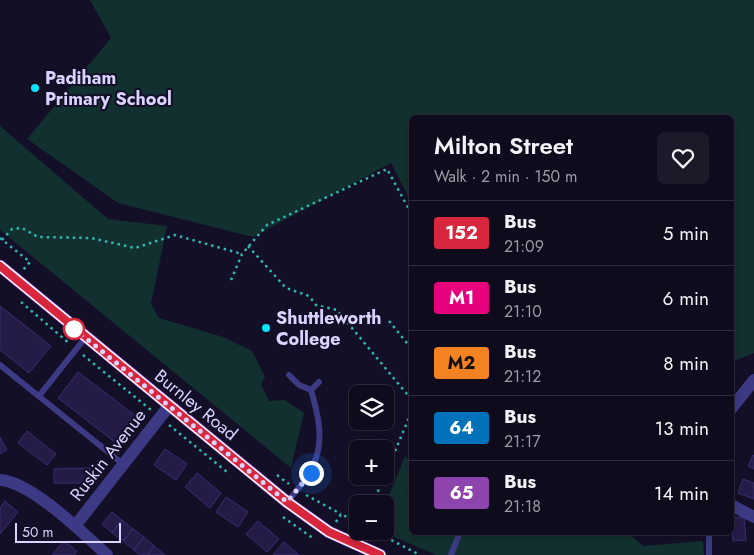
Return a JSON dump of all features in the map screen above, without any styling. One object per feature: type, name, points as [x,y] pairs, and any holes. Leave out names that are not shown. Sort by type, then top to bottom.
[{"type":"main road","name":"Burnley Road","points":[[0,266],[85,338],[287,502],[329,532],[380,555]]},
{"type":"street","points":[[734,405],[754,380]]},
{"type":"street","name":"Ruskin Avenue","points":[[0,480],[12,481],[26,488],[75,526],[169,406]]},
{"type":"street","points":[[734,506],[754,517]]},
{"type":"street","points":[[75,526],[107,555]]},
{"type":"lane","points":[[40,396],[85,338]]},
{"type":"lane","points":[[0,364],[122,464]]},
{"type":"lane","points":[[289,375],[298,385],[311,390]]},
{"type":"lane","points":[[311,390],[319,382]]},
{"type":"lane","points":[[287,502],[311,473],[316,462],[320,425],[311,390]]},
{"type":"lane","points":[[451,555],[459,535]]},
{"type":"lane","points":[[709,535],[709,555]]},
{"type":"path","points":[[231,280],[242,254],[267,225],[388,169],[409,209]]},
{"type":"path","points":[[16,280],[30,262],[1,239],[12,229],[22,228],[38,237],[91,238],[136,248],[175,235],[242,254]]},
{"type":"path","points":[[248,246],[286,288],[309,296],[316,305],[337,310],[409,397]]},
{"type":"path","points":[[389,321],[409,346]]},
{"type":"path","points":[[394,454],[409,418]]},
{"type":"path","points":[[276,474],[298,490],[341,514]]},
{"type":"path","points":[[391,540],[420,555]]},
{"type":"green space","points":[[90,0],[754,0],[754,353],[734,361],[734,115],[409,115],[409,198],[391,163],[253,237],[118,203],[27,139],[111,38]]},
{"type":"green space","points":[[0,126],[108,219],[167,226],[151,304],[159,318],[223,337],[252,351],[265,377],[261,384],[269,401],[285,400],[304,413],[291,468],[0,230]]},
{"type":"green space","points":[[405,456],[409,459],[409,535],[630,535],[643,546],[703,541],[704,555],[436,555],[394,537],[394,495],[389,495]]},
{"type":"building","points":[[0,306],[51,346],[29,373],[0,350]]},
{"type":"building","points":[[78,372],[141,420],[127,437],[123,434],[116,443],[58,398]]},
{"type":"building","points":[[27,431],[56,454],[47,465],[18,443]]},
{"type":"building","points":[[0,437],[7,450],[0,454]]},
{"type":"building","points":[[165,449],[187,464],[176,480],[154,465]]},
{"type":"building","points":[[754,456],[754,469],[748,466]]},
{"type":"building","points":[[90,468],[90,483],[54,483],[54,469]]},
{"type":"building","points":[[197,473],[221,493],[210,508],[185,487]]},
{"type":"building","points":[[743,479],[754,483],[754,499],[738,493]]},
{"type":"building","points":[[226,497],[248,512],[238,527],[216,512]]},
{"type":"building","points":[[5,501],[18,512],[0,534],[0,508]]},
{"type":"building","points":[[112,512],[122,520],[112,533],[102,524]]},
{"type":"building","points":[[744,517],[746,540],[733,541],[734,518]]},
{"type":"building","points":[[122,520],[133,529],[123,541],[112,533]]},
{"type":"building","points":[[258,521],[279,539],[267,552],[246,534]]},
{"type":"building","points":[[133,529],[144,537],[134,550],[123,541]]},
{"type":"building","points":[[144,537],[154,546],[147,555],[140,555],[134,550]]},
{"type":"building","points":[[64,541],[77,551],[74,555],[52,555]]},
{"type":"building","points":[[284,542],[299,555],[273,555]]},
{"type":"building","points":[[154,546],[165,555],[147,555]]},
{"type":"bus line","name":"152","points":[[0,266],[85,338],[287,502],[329,532],[380,555]]},
{"type":"place","name":"Padiham Primary School","points":[[35,88]]},
{"type":"place","name":"Shuttleworth College","points":[[266,328]]},
{"type":"route","points":[[74,329],[71,326],[287,502],[311,473]]}]
